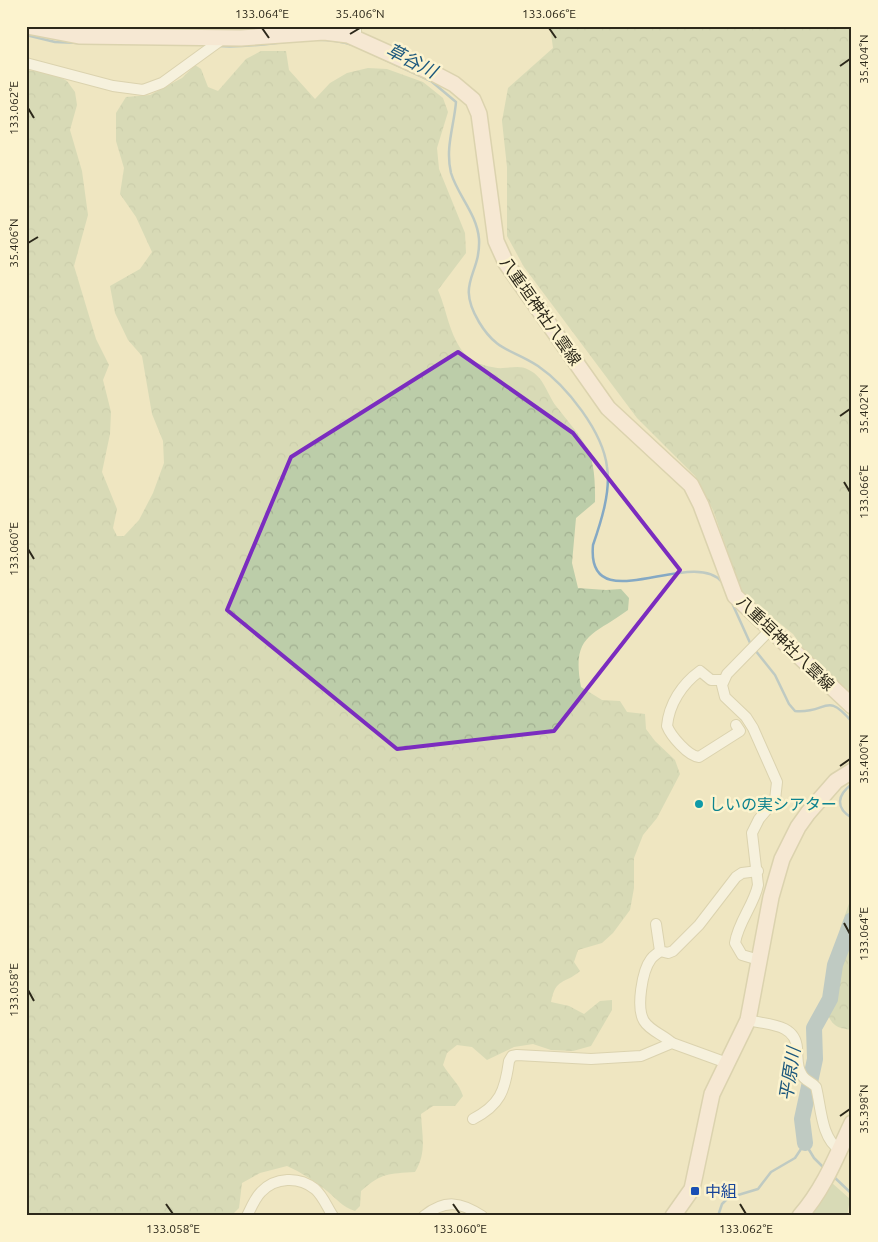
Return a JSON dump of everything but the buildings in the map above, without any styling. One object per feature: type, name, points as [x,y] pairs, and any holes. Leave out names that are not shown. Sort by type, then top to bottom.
[{"type":"main road","name":"八重垣神社八雲線","points":[[27,26],[79,36],[217,42],[324,32],[356,31],[454,84],[472,100],[482,129],[496,241],[506,264],[608,408],[691,485],[702,505],[730,586],[742,604],[852,706]]},
{"type":"main road","points":[[673,1216],[692,1189],[707,1107],[748,1020],[774,886],[789,843],[813,806],[836,781],[852,772]]},
{"type":"main road","points":[[800,1216],[828,1175],[852,1123]]},
{"type":"street","points":[[26,63],[113,86],[143,90],[162,84],[217,42]]},
{"type":"street","points":[[736,725],[740,731],[699,757],[693,756],[670,732],[667,726],[680,688],[687,681],[700,671],[711,680],[723,680],[770,631]]},
{"type":"street","points":[[723,680],[725,697],[746,717],[754,728],[778,782],[775,800],[759,819],[752,833],[758,871],[757,892],[737,932],[735,943],[742,955],[759,960]]},
{"type":"street","points":[[660,951],[668,953],[677,948],[699,925],[736,876],[742,873],[758,871]]},
{"type":"street","points":[[656,924],[660,951]]},
{"type":"street","points":[[660,951],[651,958],[647,966],[640,994],[640,1009],[644,1020],[651,1028],[672,1043],[727,1063]]},
{"type":"street","points":[[748,1020],[780,1026],[790,1032],[797,1045],[799,1068],[811,1082],[827,1135],[831,1143],[840,1150]]},
{"type":"street","points":[[472,1120],[489,1110],[502,1093],[512,1056],[525,1054],[591,1059],[641,1056],[672,1043]]},
{"type":"street","points":[[247,1216],[259,1194],[265,1188],[276,1182],[294,1179],[315,1189],[332,1216]]},
{"type":"street","points":[[424,1216],[437,1206],[451,1203],[464,1206],[482,1216]]},
{"type":"highlighted area","points":[[458,352],[573,433],[680,570],[554,731],[397,749],[227,610],[291,457]]},
{"type":"green space","points":[[550,26],[852,26],[852,698],[812,661],[793,634],[772,617],[761,612],[742,593],[713,510],[695,476],[637,418],[524,267],[507,236],[507,167],[502,121],[508,88],[553,48]]},
{"type":"green space","points":[[261,51],[286,51],[289,70],[315,99],[330,83],[347,73],[368,68],[387,69],[423,82],[443,98],[448,112],[437,148],[439,169],[465,233],[466,253],[438,290],[450,327],[463,352],[473,361],[496,368],[522,368],[534,373],[542,381],[556,406],[587,448],[594,470],[595,502],[576,518],[572,563],[578,588],[621,589],[629,598],[628,610],[595,632],[582,646],[579,656],[581,687],[602,700],[620,701],[627,712],[645,714],[646,729],[655,741],[675,760],[680,774],[657,818],[643,835],[634,858],[634,888],[630,910],[613,933],[602,943],[578,950],[574,962],[580,971],[561,982],[553,994],[551,1002],[569,1006],[584,1014],[600,1001],[612,1000],[612,1010],[591,1046],[573,1051],[551,1050],[533,1044],[514,1047],[487,1060],[472,1047],[457,1045],[447,1053],[443,1065],[459,1087],[463,1096],[455,1106],[433,1106],[421,1114],[422,1151],[419,1165],[415,1172],[386,1175],[375,1180],[361,1191],[360,1206],[355,1211],[343,1205],[307,1177],[287,1166],[260,1173],[242,1183],[239,1208],[231,1216],[28,1216],[26,70],[52,73],[67,81],[75,92],[77,105],[70,130],[82,171],[88,215],[74,266],[96,339],[109,365],[103,380],[111,412],[110,434],[102,472],[117,509],[113,528],[117,536],[124,536],[139,520],[153,493],[164,463],[163,441],[152,414],[142,356],[128,340],[115,313],[110,286],[140,269],[152,252],[136,217],[120,194],[124,168],[116,141],[116,113],[126,97],[150,95],[182,78],[195,65],[201,69],[208,87],[218,91],[246,59]]},
{"type":"green space","points":[[852,895],[852,1030],[836,1026],[827,1013],[837,989],[840,929]]},
{"type":"green space","points":[[832,1183],[850,1199],[847,1216],[810,1216]]},
{"type":"waterway","name":"草谷川","points":[[26,35],[55,42],[79,43]]},
{"type":"waterway","name":"草谷川","points":[[219,46],[252,46],[303,40],[337,41],[353,45]]},
{"type":"waterway","points":[[360,48],[431,81],[456,102],[449,146],[449,164],[454,181],[475,221],[479,239],[479,251],[469,288],[472,308],[479,322],[492,339],[499,345],[538,366],[560,385],[582,411],[599,439],[607,467],[608,486],[602,517],[593,545],[595,567],[606,578],[623,581],[688,572],[708,573],[722,582]]},
{"type":"waterway","points":[[732,603],[751,645]]},
{"type":"waterway","points":[[755,650],[775,675],[789,704],[795,711],[806,711],[831,705],[843,712],[852,722]]},
{"type":"waterway","points":[[852,784],[843,793],[840,801],[843,810],[852,818]]},
{"type":"waterway","name":"平原川","points":[[805,1143],[802,1119],[815,1059],[814,1028],[830,999],[835,965],[852,920]]},
{"type":"waterway","name":"平原川","points":[[805,1143],[814,1158],[825,1169]]},
{"type":"waterway","points":[[718,1216],[722,1204],[728,1198],[758,1189],[771,1172],[795,1158],[805,1143]]},
{"type":"waterway","name":"平原川","points":[[833,1176],[852,1194]]},
{"type":"place","name":"しいの実シアター","points":[[699,804]]},
{"type":"place","name":"中組","points":[[695,1191]]}]
